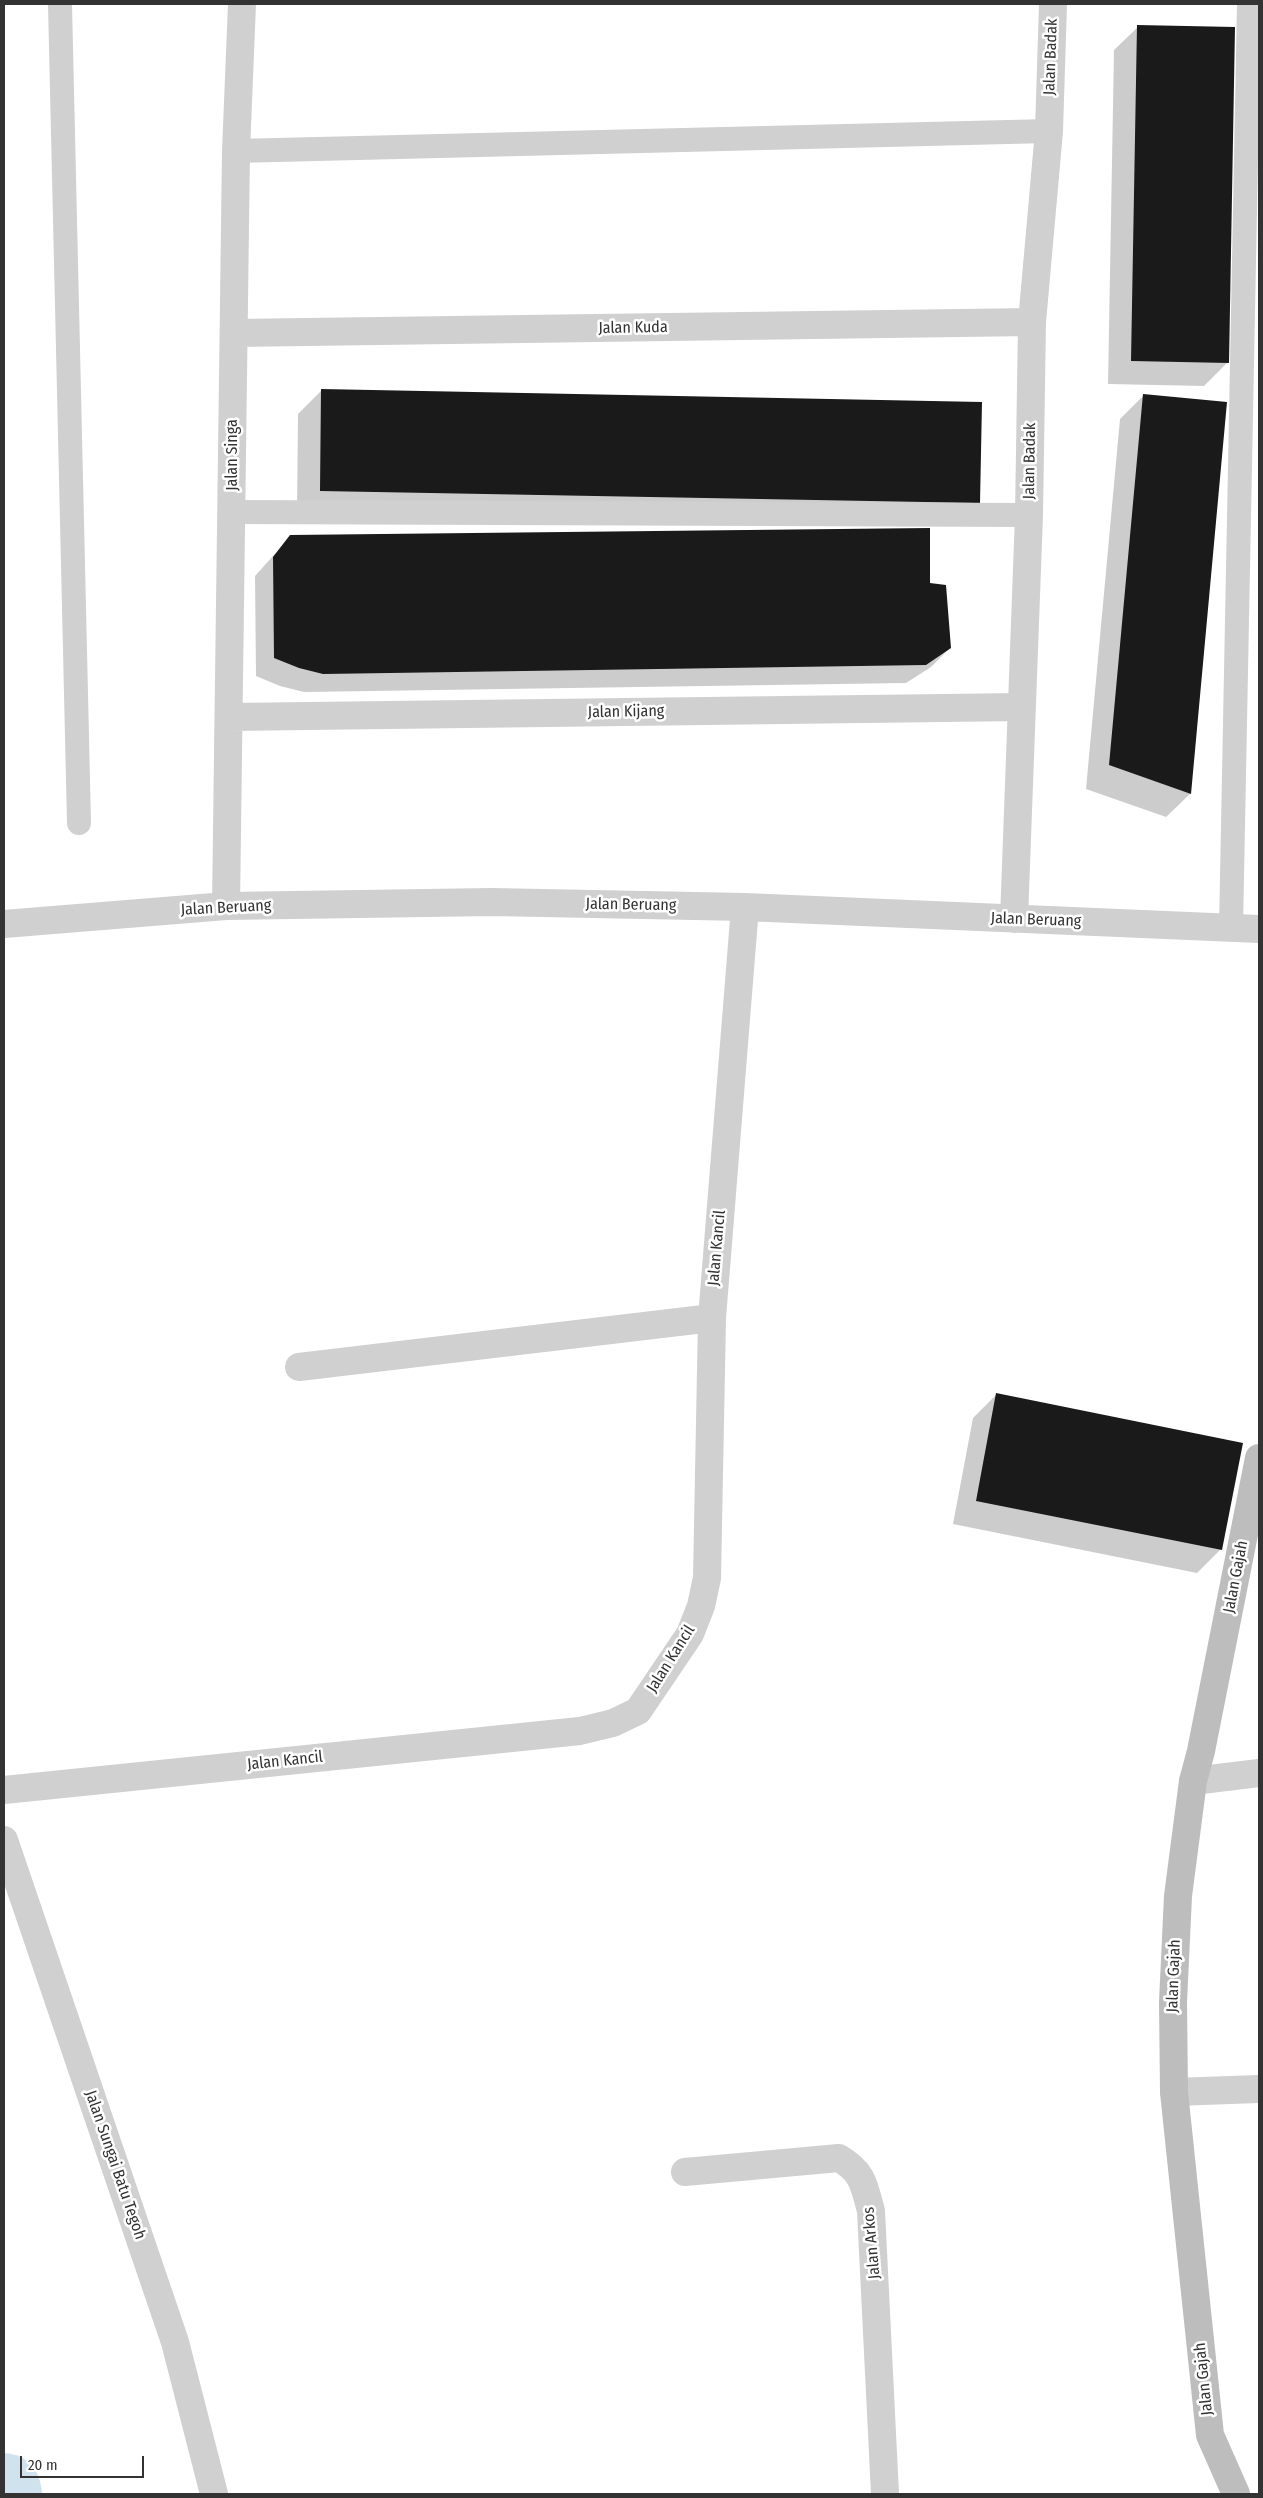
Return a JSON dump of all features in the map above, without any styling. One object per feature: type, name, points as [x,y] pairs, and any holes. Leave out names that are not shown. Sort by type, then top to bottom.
[{"type":"main road","name":"Jalan Gajah","points":[[1236,2494],[1210,2435],[1174,2092],[1172,2002],[1178,1896],[1192,1780],[1201,1751],[1259,1458]]},
{"type":"street","name":"Jalan Singa","points":[[226,906],[233,512],[236,151],[242,4]]},
{"type":"street","name":"Jalan Badak","points":[[1014,919],[1029,515],[1032,322],[1049,131],[1053,4]]},
{"type":"street","name":"Jalan Kuda","points":[[234,333],[1032,322]]},
{"type":"street","name":"Jalan Kijang","points":[[230,717],[1022,707]]},
{"type":"street","name":"Jalan Beruang","points":[[4,924],[226,906],[492,902],[745,907],[1259,929]]},
{"type":"street","name":"Jalan Kancil","points":[[4,1790],[580,1731],[613,1723],[638,1711],[690,1634],[701,1606],[707,1578],[712,1318],[745,907]]},
{"type":"street","points":[[299,1366],[712,1318]]},
{"type":"street","points":[[1192,1780],[1259,1773]]},
{"type":"street","name":"Jalan Sungai Batu Tegoh","points":[[4,1840],[175,2342],[214,2494]]},
{"type":"street","points":[[1174,2092],[1259,2088]]},
{"type":"street","name":"Jalan Arkos","points":[[685,2172],[839,2158],[854,2167],[864,2184],[872,2211],[885,2494]]},
{"type":"lane","points":[[60,4],[79,823]]},
{"type":"lane","points":[[1231,928],[1249,4]]},
{"type":"lane","points":[[236,151],[1049,131]]},
{"type":"lane","points":[[233,512],[1029,515]]},
{"type":"building","points":[[1137,25],[1235,27],[1229,363],[1131,361]]},
{"type":"building","points":[[321,389],[982,402],[980,503],[320,491]]},
{"type":"building","points":[[1143,394],[1227,402],[1191,794],[1109,765]]},
{"type":"building","points":[[930,528],[930,583],[946,585],[951,648],[926,665],[323,674],[299,668],[274,658],[273,557],[290,535]]},
{"type":"building","points":[[996,1393],[1243,1443],[1222,1550],[976,1501]]},
{"type":"waterway","points":[[4,2490],[5,2494]]}]
